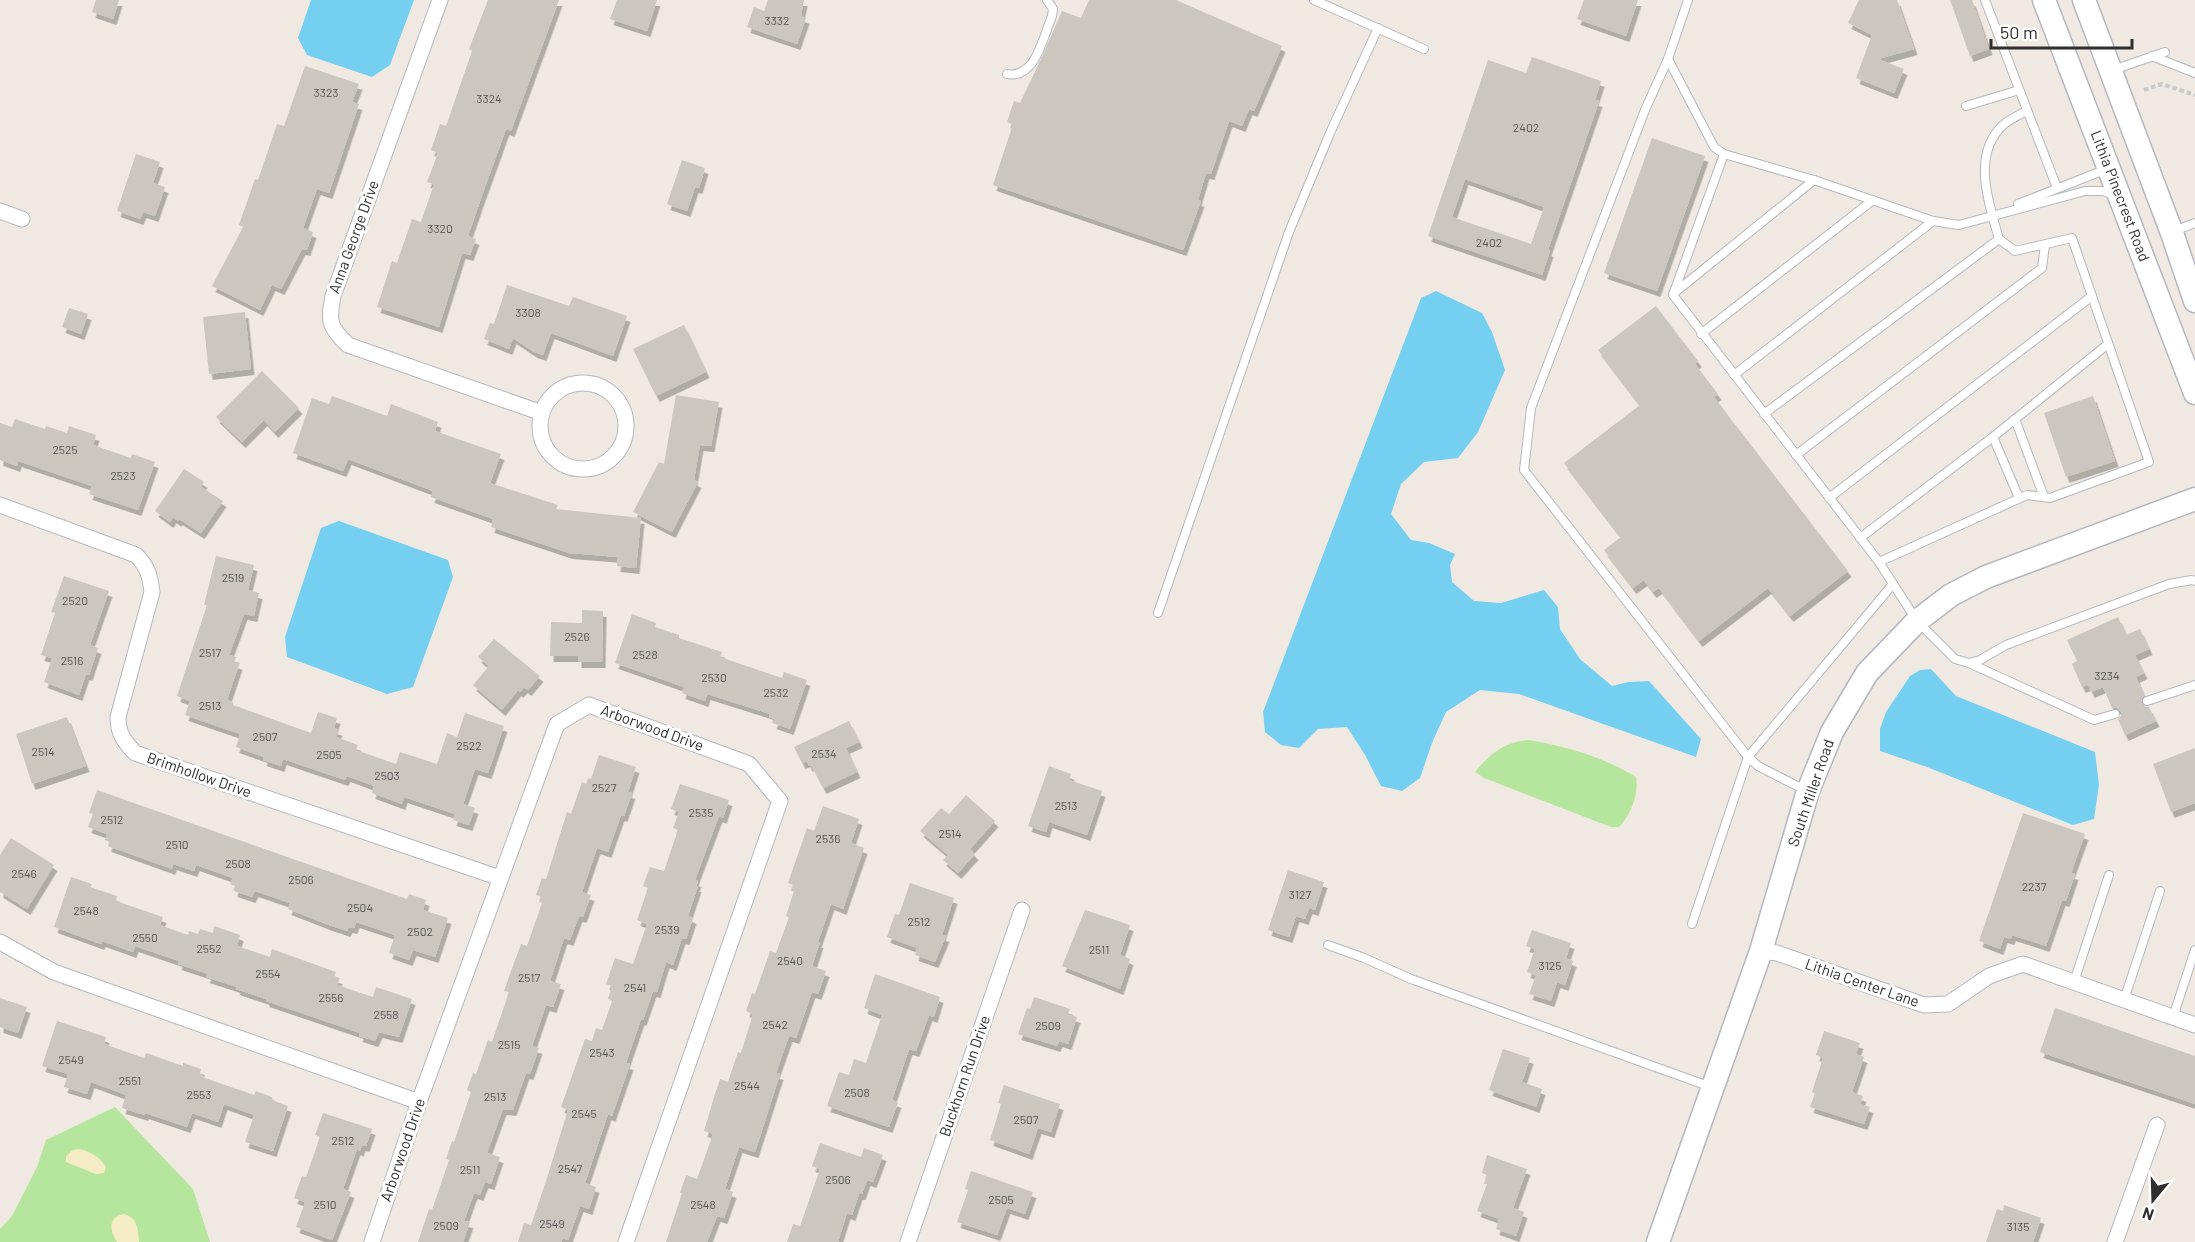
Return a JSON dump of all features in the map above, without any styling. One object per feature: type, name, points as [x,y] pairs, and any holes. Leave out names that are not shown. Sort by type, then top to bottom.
[{"type":"street","name":"Anna George Drive","points":[[440,0],[333,296],[330,312],[332,330],[348,345],[542,413]]},
{"type":"street","name":"Lithia Pinecrest Road","points":[[2044,0],[2195,393]]},
{"type":"street","points":[[2084,0],[2172,232],[2195,301]]},
{"type":"street","points":[[0,211],[22,219]]},
{"type":"street","points":[[572,385],[594,385],[613,396],[620,404],[626,425],[625,436],[621,446],[607,462],[587,469],[576,469],[557,460],[543,444],[540,434],[542,413],[546,403],[562,388],[572,385]]},
{"type":"street","name":"South Miller Road","points":[[1658,1242],[1761,951],[1808,791],[1832,732],[1868,673],[1917,621],[1951,595],[1986,577],[2195,499]]},
{"type":"street","name":"Brimhollow Drive","points":[[0,505],[136,555],[149,572],[152,592],[118,717],[118,728],[122,740],[135,753],[500,878]]},
{"type":"street","name":"Arborwood Drive","points":[[372,1242],[419,1102],[557,724],[590,705],[749,764],[780,801],[626,1242]]},
{"type":"street","name":"Buckhorn Run Drive","points":[[908,1242],[1022,910]]},
{"type":"street","points":[[0,942],[54,972],[419,1102]]},
{"type":"street","name":"Lithia Center Lane","points":[[1761,951],[1777,953],[1924,1005],[1948,1004],[1989,976],[2023,964],[2195,1025]]},
{"type":"street","points":[[2115,1242],[2157,1125]]},
{"type":"lane","points":[[1007,74],[1016,76],[1023,74],[1030,67],[1052,16],[1053,9],[1047,0]]},
{"type":"lane","points":[[1314,0],[1424,49]]},
{"type":"lane","points":[[1688,0],[1668,58],[1645,110],[1531,408],[1524,470],[1748,757],[1758,766],[1808,791]]},
{"type":"lane","points":[[1985,0],[2057,188]]},
{"type":"lane","points":[[1158,613],[1289,232],[1377,28]]},
{"type":"lane","points":[[2110,71],[2165,52]]},
{"type":"lane","points":[[2152,56],[2195,73]]},
{"type":"lane","points":[[1668,58],[1714,147],[1724,154],[1814,180],[1933,221],[1959,225],[2093,190],[2104,191],[2121,200]]},
{"type":"lane","points":[[1966,106],[2019,90]]},
{"type":"lane","points":[[1880,562],[2027,495],[2050,498],[2149,462],[2072,238],[2015,251],[1999,239],[1992,215],[1984,168],[1990,145],[2002,125],[2027,111]]},
{"type":"lane","points":[[1673,295],[1724,154]]},
{"type":"lane","points":[[1992,215],[2109,169]]},
{"type":"lane","points":[[1673,295],[1814,180]]},
{"type":"lane","points":[[1701,334],[1872,200]]},
{"type":"lane","points":[[1734,375],[1933,221]]},
{"type":"lane","points":[[2172,232],[2195,223]]},
{"type":"lane","points":[[1764,414],[1999,239]]},
{"type":"lane","points":[[1796,455],[2042,268],[2045,246]]},
{"type":"lane","points":[[1673,295],[1880,562],[1917,621],[1955,659],[1969,663],[2094,720],[2115,714]]},
{"type":"lane","points":[[1829,498],[2092,296]]},
{"type":"lane","points":[[1860,538],[1993,437],[2108,344]]},
{"type":"lane","points":[[2015,419],[2044,498]]},
{"type":"lane","points":[[1993,437],[2019,498]]},
{"type":"lane","points":[[1969,663],[1980,660],[2006,645],[2169,584],[2195,581]]},
{"type":"lane","points":[[1692,924],[1748,757],[1893,584]]},
{"type":"lane","points":[[2147,701],[2195,685]]},
{"type":"lane","points":[[2074,982],[2109,875]]},
{"type":"lane","points":[[2124,1000],[2160,891]]},
{"type":"lane","points":[[1328,945],[1411,979],[1712,1088]]},
{"type":"lane","points":[[2173,1017],[2195,950]]},
{"type":"path","points":[[2144,90],[2162,84],[2195,95]]},
{"type":"green space","points":[[1528,740],[1584,753],[1636,777],[1633,804],[1619,827],[1611,827],[1484,778],[1475,772],[1498,750],[1512,743]]},
{"type":"green space","points":[[115,1107],[193,1189],[210,1242],[0,1242],[0,1229],[12,1216],[37,1167],[46,1140]]},
{"type":"sand","points":[[80,1149],[101,1160],[106,1167],[104,1173],[96,1174],[66,1162],[66,1156],[73,1150]]},
{"type":"sand","points":[[124,1214],[135,1221],[139,1242],[117,1242],[112,1229],[112,1221]]},
{"type":"water","points":[[311,0],[414,0],[390,65],[372,77],[307,55],[298,38]]},
{"type":"water","points":[[1436,291],[1482,313],[1492,332],[1505,370],[1478,432],[1458,458],[1424,462],[1401,484],[1391,514],[1411,540],[1429,543],[1455,554],[1450,565],[1452,582],[1474,601],[1501,603],[1544,590],[1558,607],[1560,629],[1580,659],[1612,686],[1628,682],[1649,681],[1701,739],[1696,757],[1519,694],[1480,690],[1446,712],[1420,778],[1402,791],[1381,786],[1347,727],[1318,729],[1299,748],[1281,745],[1265,732],[1263,712],[1421,298]]},
{"type":"water","points":[[339,521],[448,560],[453,577],[413,687],[387,694],[287,657],[285,637],[321,528]]},
{"type":"water","points":[[1931,669],[1956,696],[2095,752],[2099,785],[2094,819],[2073,825],[1927,767],[1880,751],[1880,729],[1886,712],[1910,676],[1920,670]]},
{"type":"building","points":[[96,0],[119,0],[113,19],[92,12]]},
{"type":"building","points":[[488,0],[559,0],[511,131],[506,129],[468,236],[476,239],[470,255],[462,253],[439,327],[377,307],[392,261],[397,263],[412,219],[421,222],[434,184],[427,182],[438,153],[431,150],[440,124],[446,126],[472,51],[469,49]]},
{"type":"building","points":[[617,0],[657,0],[647,31],[610,19]]},
{"type":"building","points":[[768,0],[804,0],[801,16],[806,18],[797,44],[747,27],[754,7],[764,11]]},
{"type":"building","points":[[1089,0],[1176,0],[1282,46],[1254,111],[1249,109],[1242,126],[1229,121],[1211,174],[1206,173],[1198,200],[1201,201],[1183,250],[993,185],[1013,124],[1007,122],[1014,101],[1020,103],[1062,11],[1081,18]]},
{"type":"building","points":[[1584,0],[1638,0],[1626,36],[1577,19]]},
{"type":"building","points":[[1859,0],[1897,0],[1914,49],[1878,59],[1904,69],[1894,93],[1856,78],[1872,35],[1848,23]]},
{"type":"building","points":[[1950,0],[1972,0],[1989,49],[1970,56]]},
{"type":"building","points":[[1532,57],[1601,81],[1595,100],[1599,101],[1548,250],[1550,251],[1542,275],[1428,236],[1488,60],[1526,73]],"holes":[[[1465,179],[1544,207],[1531,244],[1452,217]]]},
{"type":"building","points":[[305,66],[359,84],[352,102],[359,104],[329,193],[317,189],[303,228],[313,232],[307,250],[302,249],[281,289],[272,285],[260,310],[212,286],[243,227],[239,225],[255,179],[258,180],[277,124],[284,126]]},
{"type":"building","points":[[1652,138],[1705,156],[1657,291],[1604,273]]},
{"type":"building","points":[[136,154],[160,162],[153,183],[165,187],[155,216],[143,212],[140,219],[117,211]]},
{"type":"building","points":[[682,160],[705,168],[699,188],[695,187],[687,211],[667,204]]},
{"type":"building","points":[[507,285],[569,306],[573,297],[627,316],[613,356],[551,333],[543,355],[534,352],[513,338],[509,349],[484,339],[490,323],[494,324]]},
{"type":"building","points":[[1656,306],[1698,361],[1695,364],[1718,394],[1714,397],[1848,571],[1790,616],[1768,588],[1699,641],[1659,588],[1653,592],[1644,580],[1633,588],[1604,550],[1621,537],[1564,463],[1640,405],[1598,350]]},
{"type":"building","points":[[69,308],[88,314],[81,334],[62,327]]},
{"type":"building","points":[[245,312],[251,369],[209,374],[203,317]]},
{"type":"building","points":[[684,325],[706,372],[656,396],[633,349]]},
{"type":"building","points":[[262,371],[299,408],[275,432],[264,420],[242,442],[216,417]]},
{"type":"building","points":[[676,395],[719,402],[711,446],[700,445],[694,480],[698,482],[672,532],[633,512],[659,462],[664,464]]},
{"type":"building","points":[[332,396],[387,416],[391,404],[438,422],[435,431],[501,454],[490,483],[558,505],[556,509],[641,518],[636,568],[617,566],[618,557],[569,553],[491,527],[493,519],[431,497],[433,491],[348,459],[343,471],[293,453],[312,398],[329,404]]},
{"type":"building","points":[[2093,396],[2115,461],[2066,477],[2044,413]]},
{"type":"building","points":[[15,419],[45,429],[46,426],[67,433],[69,426],[96,435],[93,445],[131,458],[132,454],[155,462],[138,510],[89,494],[92,486],[18,461],[17,466],[0,460],[0,423],[12,427]]},
{"type":"building","points":[[184,469],[204,482],[201,487],[223,501],[201,533],[179,519],[178,521],[173,517],[170,522],[155,511]]},
{"type":"building","points":[[216,556],[254,565],[248,590],[259,593],[254,616],[244,614],[229,655],[236,657],[234,662],[239,664],[227,700],[233,702],[233,705],[311,733],[318,712],[337,718],[334,728],[339,730],[336,737],[358,745],[356,750],[396,764],[400,752],[437,764],[447,733],[457,737],[465,713],[504,726],[488,773],[475,769],[463,804],[475,808],[469,825],[453,820],[455,814],[404,797],[402,804],[372,793],[374,786],[347,776],[345,780],[283,759],[281,766],[263,760],[264,757],[236,747],[240,734],[185,715],[190,701],[177,696],[207,605],[204,605]]},
{"type":"building","points":[[64,576],[109,591],[90,645],[98,648],[79,695],[44,682],[52,658],[41,655],[55,613],[51,612]]},
{"type":"building","points":[[582,610],[603,611],[602,662],[578,662],[578,656],[550,656],[551,622],[582,623]]},
{"type":"building","points":[[632,614],[656,623],[655,627],[679,635],[679,638],[722,652],[720,657],[782,678],[784,672],[807,680],[790,729],[773,723],[775,719],[769,717],[770,714],[707,694],[705,701],[682,693],[684,687],[615,663]]},
{"type":"building","points":[[2118,617],[2126,635],[2140,629],[2149,649],[2135,655],[2144,673],[2136,677],[2144,696],[2141,699],[2142,703],[2145,707],[2149,707],[2156,721],[2125,735],[2118,719],[2121,712],[2117,708],[2112,708],[2103,687],[2091,692],[2088,685],[2082,687],[2072,664],[2077,661],[2067,640]]},
{"type":"building","points":[[494,639],[540,676],[528,690],[524,687],[520,692],[518,690],[502,710],[473,685],[489,666],[478,657]]},
{"type":"building","points":[[67,717],[86,766],[32,784],[16,734]]},
{"type":"building","points":[[849,721],[859,742],[846,748],[857,772],[823,788],[811,765],[809,766],[807,761],[802,763],[794,747]]},
{"type":"building","points":[[2195,748],[2195,803],[2171,812],[2153,764]]},
{"type":"building","points":[[599,755],[636,767],[628,792],[632,793],[624,816],[621,815],[608,852],[597,848],[582,892],[591,895],[583,917],[579,916],[570,940],[564,938],[550,981],[561,984],[553,1007],[546,1005],[532,1046],[539,1048],[530,1074],[526,1073],[513,1110],[503,1109],[487,1153],[500,1157],[491,1184],[485,1182],[480,1195],[474,1193],[464,1221],[470,1222],[463,1242],[418,1242],[449,1160],[446,1159],[471,1092],[467,1090],[473,1073],[476,1074],[488,1040],[492,1042],[509,992],[504,991],[510,974],[521,944],[527,946],[542,903],[539,902],[541,897],[536,895],[542,878],[546,879],[567,812],[571,814],[582,782],[586,784],[588,778],[591,779]]},
{"type":"building","points":[[1049,766],[1071,774],[1069,780],[1102,791],[1087,835],[1049,822],[1046,832],[1028,826]]},
{"type":"building","points":[[680,784],[729,800],[723,818],[719,816],[695,880],[698,881],[696,886],[698,886],[688,916],[693,918],[686,939],[682,938],[673,965],[666,962],[657,992],[653,991],[643,1020],[641,1019],[626,1063],[630,1064],[612,1116],[608,1114],[585,1183],[596,1187],[589,1209],[580,1206],[568,1240],[563,1238],[561,1242],[518,1242],[524,1223],[531,1225],[546,1181],[568,1110],[561,1107],[585,1039],[592,1041],[596,1028],[602,1030],[612,1001],[608,999],[612,986],[606,984],[615,958],[633,964],[647,924],[637,920],[648,888],[643,886],[650,867],[664,871],[678,830],[673,828],[679,812],[671,809]]},
{"type":"building","points":[[97,790],[407,899],[409,894],[426,900],[423,910],[448,918],[435,957],[413,950],[409,960],[389,953],[395,935],[356,922],[354,928],[349,927],[347,931],[288,909],[290,903],[255,891],[252,897],[234,891],[235,886],[230,884],[233,878],[196,865],[194,871],[173,864],[172,869],[108,846],[109,842],[105,840],[107,834],[88,827],[93,814],[89,813]]},
{"type":"building","points":[[966,795],[995,821],[970,849],[975,854],[958,873],[943,860],[948,855],[920,831],[941,808],[949,814]]},
{"type":"building","points":[[823,806],[859,819],[851,843],[864,848],[843,909],[831,904],[818,942],[820,942],[812,966],[826,971],[818,994],[812,992],[796,1038],[789,1036],[776,1073],[780,1074],[755,1152],[739,1147],[725,1189],[733,1192],[724,1218],[717,1216],[707,1242],[666,1242],[686,1175],[697,1179],[713,1134],[704,1131],[720,1079],[728,1082],[738,1052],[741,1053],[753,1014],[746,1011],[752,993],[755,994],[770,951],[776,953],[789,917],[786,916],[794,891],[791,891],[793,885],[788,883],[807,828],[814,831]]},
{"type":"building","points":[[2023,813],[2085,834],[2071,873],[2075,874],[2066,901],[2062,900],[2046,946],[2012,935],[2011,939],[2004,937],[2000,949],[1979,941]]},
{"type":"building","points":[[11,838],[54,865],[27,909],[0,892],[0,855]]},
{"type":"building","points":[[1288,870],[1324,882],[1315,910],[1309,908],[1305,919],[1296,916],[1289,937],[1268,930]]},
{"type":"building","points":[[71,877],[92,884],[90,887],[117,896],[116,901],[163,917],[160,925],[188,935],[189,931],[198,934],[200,929],[213,933],[214,926],[240,935],[237,946],[270,957],[272,949],[336,972],[334,977],[339,978],[337,985],[373,997],[376,987],[412,999],[399,1037],[379,1032],[375,1041],[359,1036],[360,1033],[266,1001],[266,999],[236,989],[237,987],[206,977],[208,974],[178,964],[179,961],[135,946],[133,952],[102,941],[101,944],[54,927]]},
{"type":"building","points":[[910,883],[954,898],[942,935],[946,936],[935,962],[915,955],[917,948],[887,937],[895,914],[899,915]]},
{"type":"building","points":[[1085,910],[1130,925],[1120,955],[1130,959],[1120,989],[1062,966]]},
{"type":"building","points":[[1532,930],[1571,943],[1566,958],[1573,961],[1565,985],[1557,982],[1551,1001],[1529,994],[1536,975],[1527,972],[1535,949],[1526,946]]},
{"type":"building","points":[[875,974],[940,997],[934,1017],[929,1015],[916,1051],[909,1049],[892,1100],[898,1102],[889,1127],[827,1106],[839,1072],[849,1075],[854,1059],[866,1063],[882,1015],[864,1008]]},
{"type":"building","points":[[1034,997],[1070,1009],[1068,1014],[1077,1017],[1068,1044],[1059,1041],[1057,1046],[1018,1034],[1027,1008],[1030,1009]]},
{"type":"building","points":[[0,998],[27,1007],[18,1033],[0,1027]]},
{"type":"building","points":[[2055,1008],[2195,1056],[2195,1104],[2040,1052]]},
{"type":"building","points":[[57,1021],[106,1037],[104,1044],[144,1058],[146,1053],[183,1066],[183,1063],[201,1069],[200,1074],[205,1078],[254,1095],[256,1091],[288,1106],[273,1151],[245,1142],[254,1115],[224,1104],[218,1122],[192,1113],[187,1127],[122,1108],[126,1095],[91,1082],[87,1094],[64,1087],[68,1074],[42,1066]]},
{"type":"building","points":[[1824,1031],[1860,1043],[1856,1054],[1864,1057],[1852,1092],[1863,1096],[1860,1104],[1870,1107],[1864,1124],[1810,1107],[1815,1093],[1812,1092],[1823,1058],[1816,1055]]},
{"type":"building","points":[[1503,1049],[1530,1058],[1522,1082],[1542,1089],[1536,1107],[1489,1090]]},
{"type":"building","points":[[1004,1085],[1060,1104],[1051,1132],[1038,1128],[1029,1154],[990,1140]]},
{"type":"building","points":[[323,1113],[372,1129],[366,1146],[362,1145],[360,1151],[357,1149],[343,1189],[351,1192],[332,1240],[296,1227],[305,1202],[294,1198],[302,1176],[306,1177],[320,1137],[315,1135]]},
{"type":"building","points":[[820,1143],[861,1157],[864,1148],[883,1155],[873,1182],[867,1180],[862,1194],[859,1194],[852,1215],[847,1213],[838,1242],[787,1242],[793,1224],[800,1226],[820,1169],[812,1166]]},
{"type":"building","points":[[1487,1155],[1527,1169],[1513,1208],[1524,1212],[1516,1236],[1496,1229],[1499,1219],[1477,1211],[1487,1184],[1484,1184],[1487,1175],[1482,1173]]},
{"type":"building","points":[[971,1171],[1033,1192],[1025,1214],[1007,1208],[997,1235],[957,1222],[968,1190],[965,1189]]},
{"type":"building","points":[[2004,1205],[2041,1218],[2033,1242],[1986,1242],[1997,1209],[2003,1211]]}]
